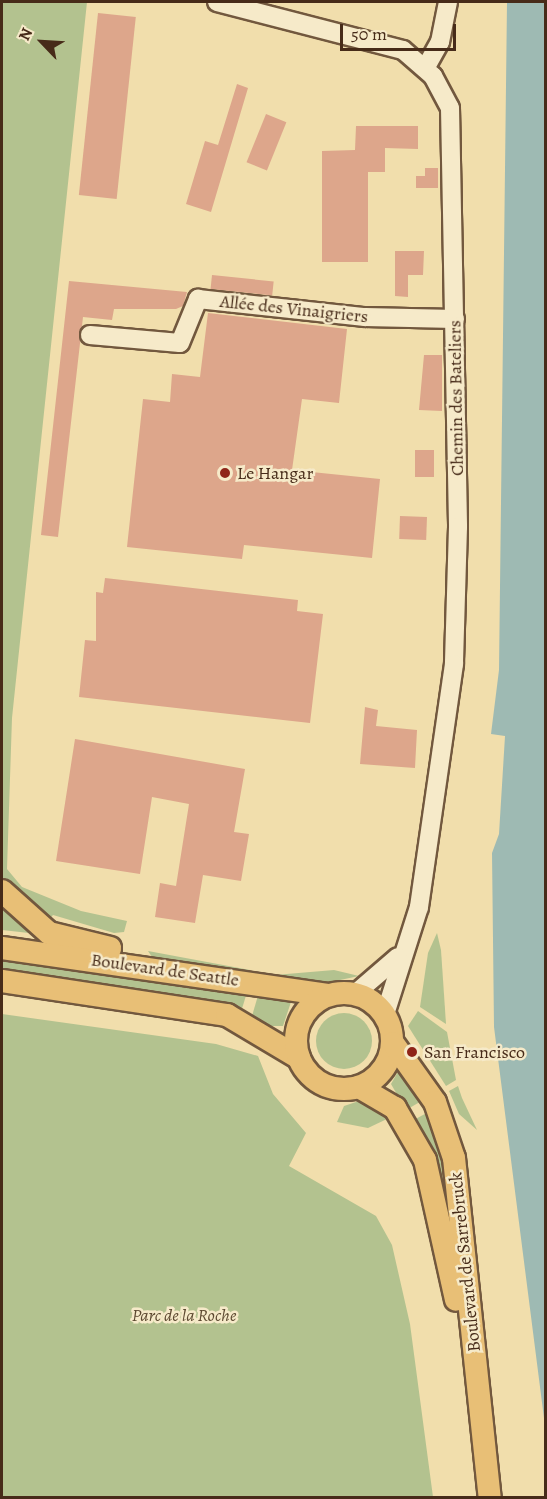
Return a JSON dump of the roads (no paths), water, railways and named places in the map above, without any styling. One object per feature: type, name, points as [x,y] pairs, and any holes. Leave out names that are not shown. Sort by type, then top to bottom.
[{"type":"main road","points":[[2,891],[49,933],[129,952],[145,966]]},
{"type":"main road","name":"Boulevard de Seattle","points":[[2,948],[145,966],[328,995]]},
{"type":"main road","name":"Boulevard de Seattle","points":[[2,981],[227,1015],[299,1058]]},
{"type":"main road","points":[[356,993],[385,1014],[393,1043],[380,1073],[359,1087],[339,1089],[320,1083],[299,1058],[299,1025],[313,1004],[328,995],[356,993]]},
{"type":"main road","name":"Boulevard de Sarrebruck","points":[[393,1043],[435,1102],[454,1158],[490,1497]]},
{"type":"main road","name":"Boulevard de Sarrebruck","points":[[359,1087],[395,1107],[432,1180],[465,1344],[481,1497]]},
{"type":"street","name":"Chemin des Bateliers","points":[[217,2],[392,46],[426,67],[441,85],[452,118],[455,320],[454,664],[429,853],[385,1014]]},
{"type":"street","points":[[426,67],[440,42],[448,2]]},
{"type":"street","name":"Allée des Vinaigriers","points":[[90,335],[180,343],[198,299],[364,317],[455,320]]},
{"type":"street","points":[[356,993],[404,951]]},
{"type":"water","points":[[507,2],[546,2],[545,1426],[494,1027],[492,853],[499,834],[505,736],[491,734],[499,670]]},
{"type":"place","name":"Le Hangar","points":[[225,473]]},
{"type":"place","name":"San Francisco","points":[[412,1052]]},
{"type":"park label","name":"Parc de la Roche","points":[[184,1315]]}]
